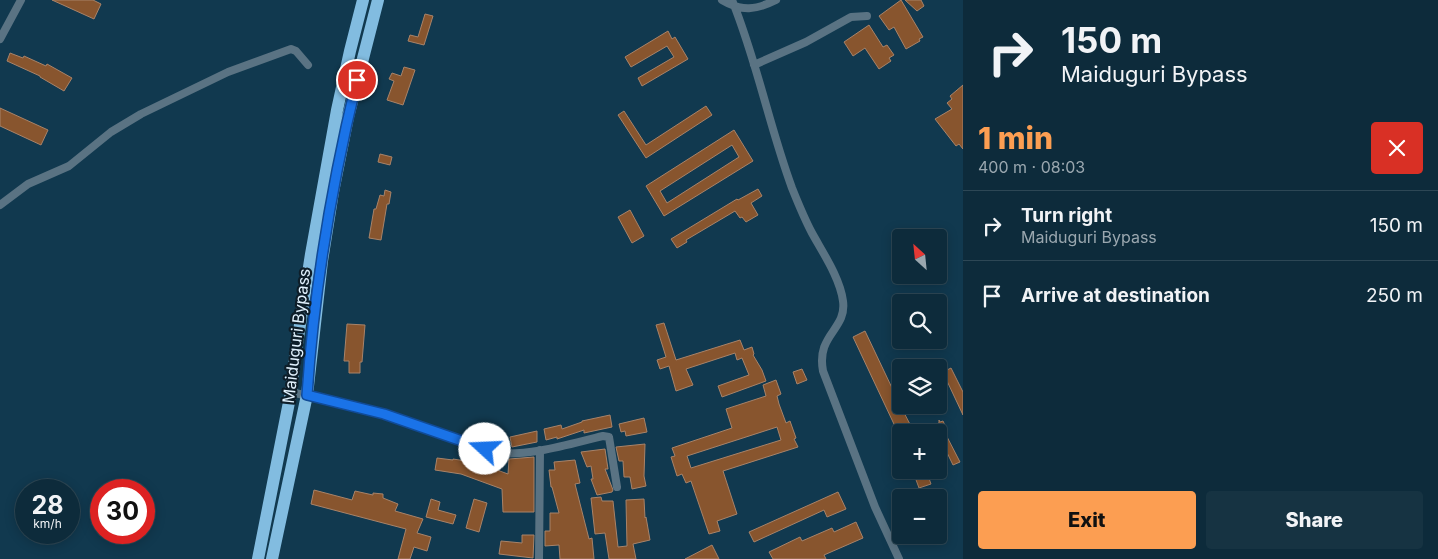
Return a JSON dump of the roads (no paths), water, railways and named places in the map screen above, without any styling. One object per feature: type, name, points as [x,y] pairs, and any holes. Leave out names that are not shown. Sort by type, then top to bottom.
[{"type":"highway","name":"Maiduguri Bypass","points":[[258,559],[291,392],[311,254],[338,110],[363,0]]},
{"type":"highway","name":"Maiduguri Bypass","points":[[272,559],[307,395],[321,270],[333,192],[348,117],[378,0]]},
{"type":"street","points":[[0,39],[21,0]]},
{"type":"street","points":[[722,0],[733,4],[761,7],[776,0]]},
{"type":"street","points":[[733,4],[792,187],[811,231],[828,261],[843,300],[844,312],[842,318],[822,350],[821,361],[823,371],[875,507],[899,559]]},
{"type":"street","points":[[754,65],[806,42],[846,19],[856,16],[867,16]]},
{"type":"street","points":[[0,205],[28,184],[69,166],[97,142],[120,126],[228,72],[291,49],[296,51],[308,65]]},
{"type":"street","points":[[291,392],[384,414],[496,453],[540,450],[603,436],[609,437],[617,487]]},
{"type":"street","points":[[539,559],[540,450]]}]
